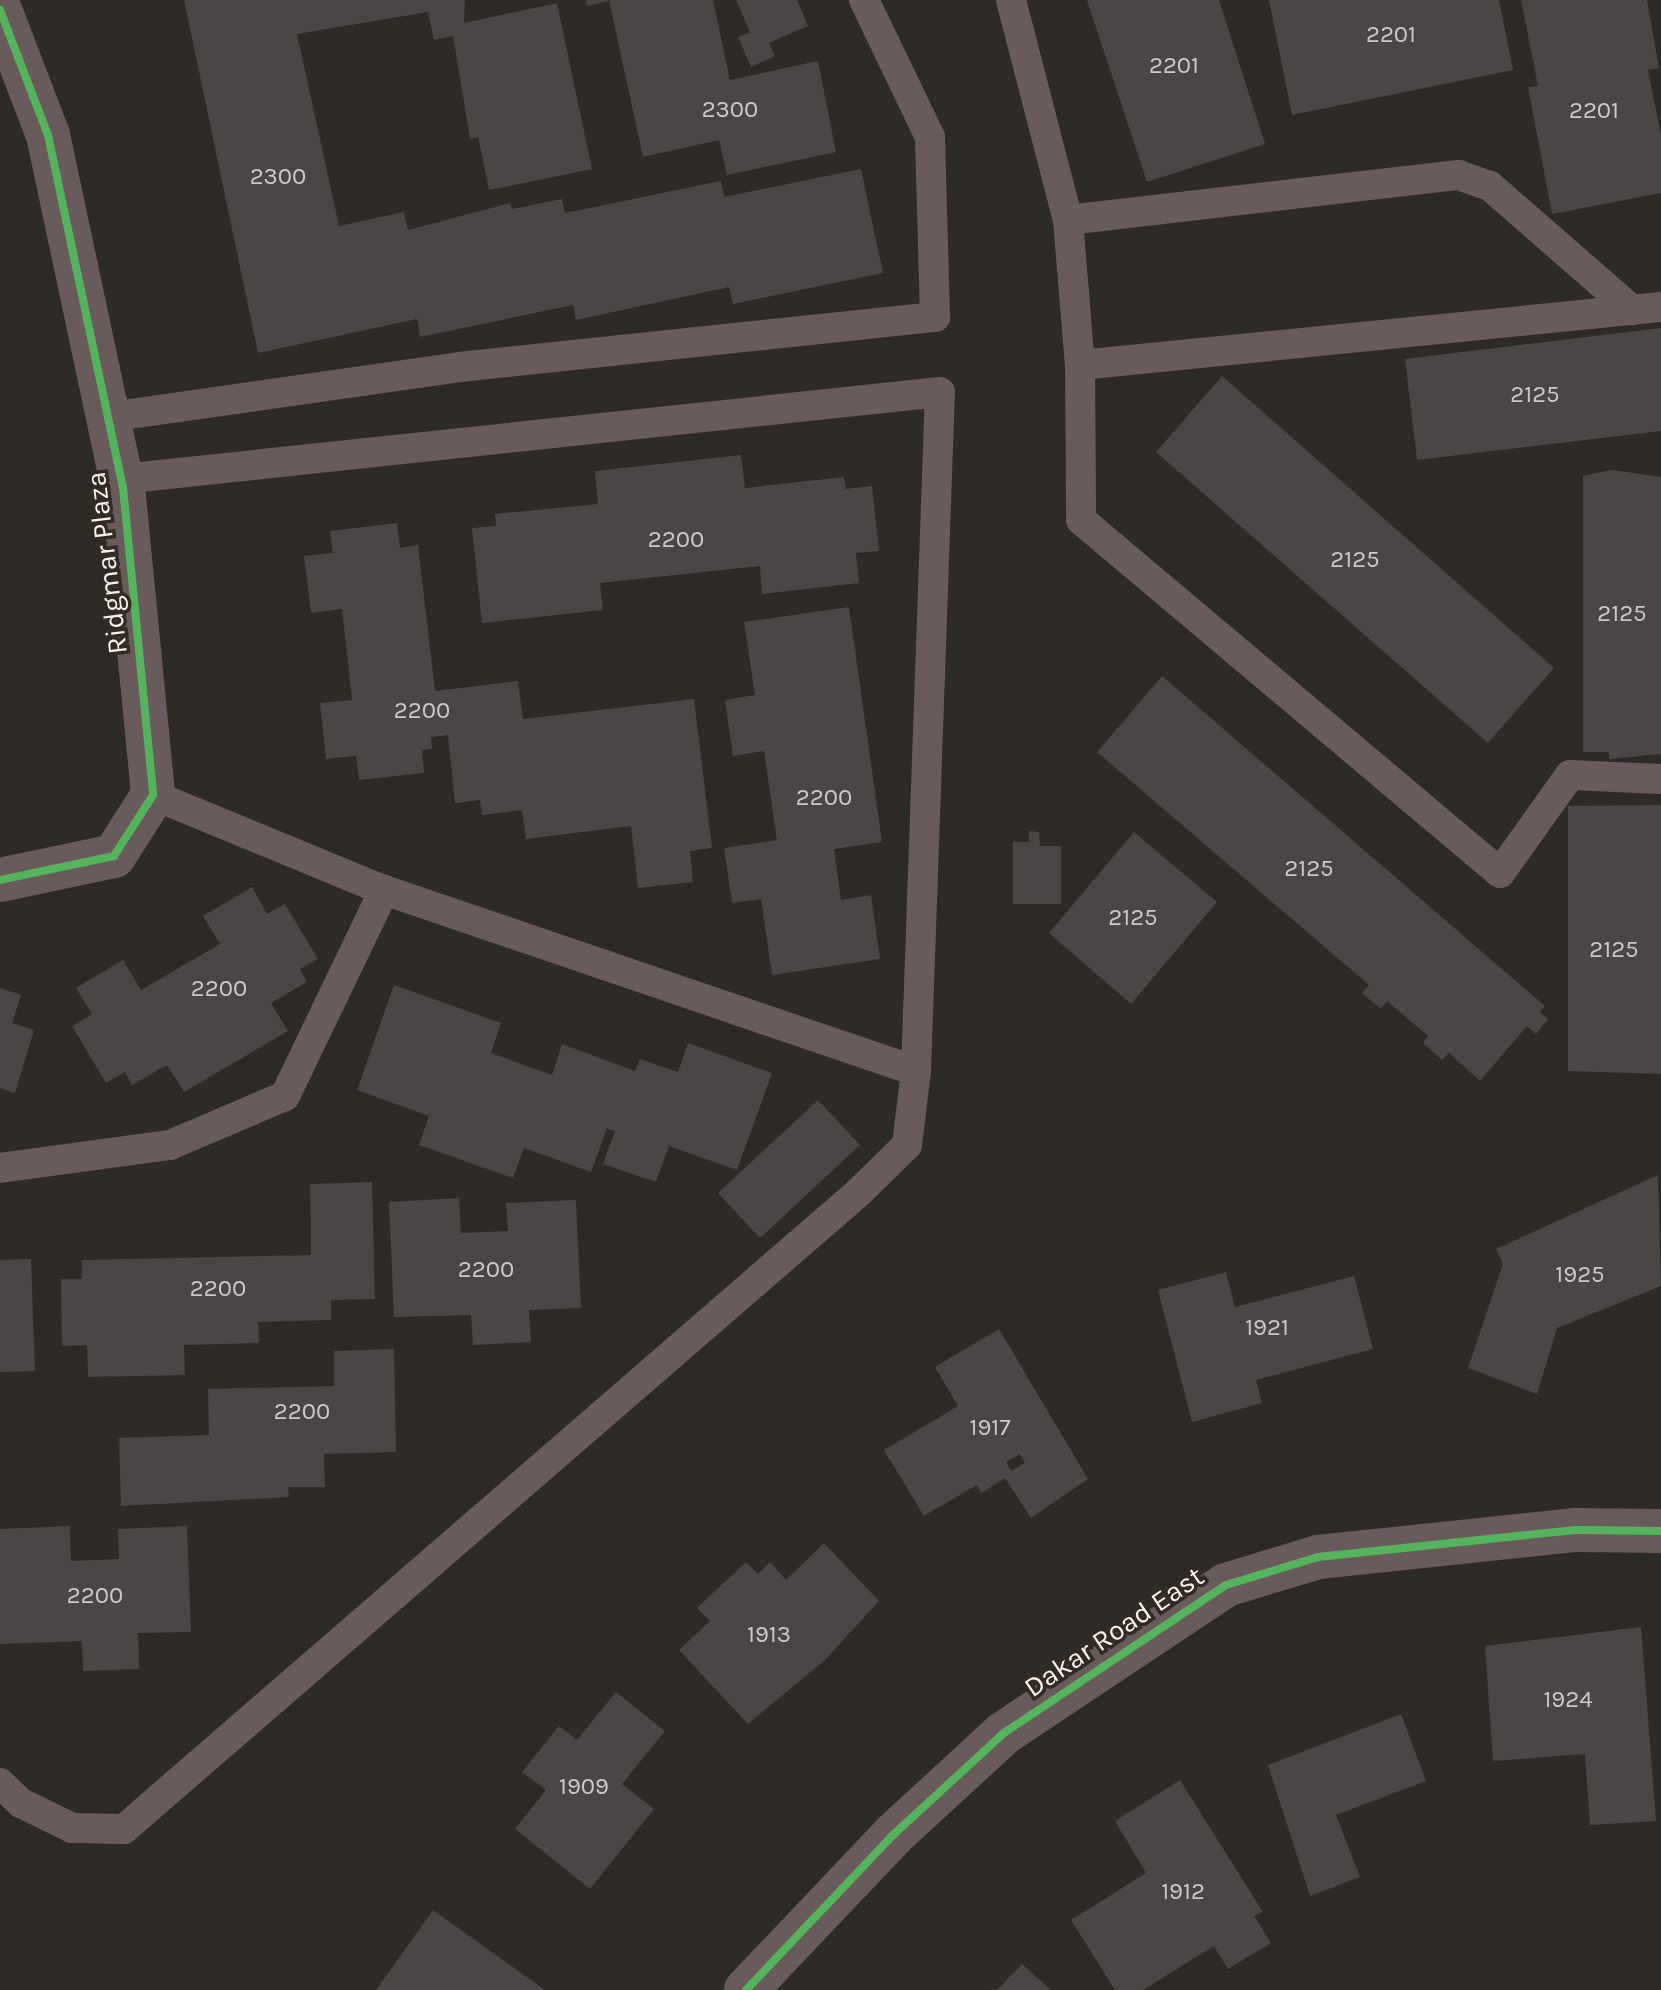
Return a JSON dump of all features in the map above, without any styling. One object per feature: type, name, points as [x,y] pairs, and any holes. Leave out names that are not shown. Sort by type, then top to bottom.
[{"type":"street","name":"Ridgmar Plaza","points":[[0,10],[48,135],[122,479],[153,795]]},
{"type":"street","points":[[0,880],[114,856],[153,795]]},
{"type":"street","name":"Dakar Road East","points":[[746,1990],[893,1835],[1004,1733],[1226,1585],[1318,1557],[1576,1530],[1661,1531]]},
{"type":"lane","points":[[109,417],[459,367],[935,317],[930,137],[864,0]]},
{"type":"lane","points":[[1011,0],[1068,220],[1080,365],[1081,520],[1500,873],[1570,775],[1661,779]]},
{"type":"lane","points":[[1068,220],[1458,175],[1490,186],[1646,309]]},
{"type":"lane","points":[[1080,365],[1646,309]]},
{"type":"lane","points":[[0,1783],[21,1803],[72,1828],[124,1829],[859,1192],[907,1145],[916,1071],[940,392],[122,479]]},
{"type":"lane","points":[[153,795],[384,890],[916,1071]]},
{"type":"lane","points":[[0,1168],[170,1145],[285,1096],[384,890]]},
{"type":"building","points":[[184,0],[465,0],[464,23],[557,3],[592,169],[489,190],[478,137],[470,139],[453,36],[434,40],[428,12],[297,34],[339,226],[404,212],[408,230],[510,203],[512,209],[562,199],[565,213],[721,181],[724,197],[861,169],[883,273],[733,304],[729,287],[576,320],[573,305],[420,337],[417,319],[258,353]]},
{"type":"building","points":[[586,0],[608,0],[608,1],[587,6]]},
{"type":"building","points":[[609,0],[713,0],[730,80],[818,61],[836,152],[727,175],[719,140],[643,157]]},
{"type":"building","points":[[736,0],[797,0],[808,26],[769,43],[775,56],[751,67],[738,37],[750,32]]},
{"type":"building","points":[[1087,0],[1219,0],[1265,144],[1147,182]]},
{"type":"building","points":[[1269,0],[1499,0],[1513,70],[1292,115]]},
{"type":"building","points":[[1521,0],[1647,0],[1659,68],[1648,70],[1661,135],[1661,193],[1552,214],[1528,87],[1538,86]]},
{"type":"building","points":[[1661,328],[1661,431],[1417,460],[1405,359]]},
{"type":"building","points":[[1222,376],[1554,668],[1488,743],[1156,452]]},
{"type":"building","points":[[741,455],[745,488],[844,477],[846,489],[872,486],[879,551],[856,553],[859,583],[762,594],[760,566],[600,583],[603,610],[482,623],[472,528],[496,526],[495,514],[598,504],[595,471]]},
{"type":"building","points":[[1612,470],[1661,477],[1661,754],[1609,759],[1609,752],[1583,752],[1583,476]]},
{"type":"building","points":[[397,523],[400,548],[418,545],[435,691],[518,681],[523,719],[694,699],[712,848],[690,851],[693,882],[638,888],[631,826],[526,839],[522,810],[482,815],[480,800],[455,803],[448,735],[431,737],[432,749],[422,750],[424,773],[359,780],[356,756],[326,759],[320,703],[352,700],[342,609],[311,613],[304,556],[333,553],[330,531]]},
{"type":"building","points":[[849,607],[882,842],[834,849],[841,900],[871,895],[880,959],[772,975],[761,899],[732,903],[724,848],[777,840],[764,751],[733,756],[725,700],[755,695],[744,622]]},
{"type":"building","points":[[1162,676],[1545,1006],[1540,1012],[1548,1019],[1536,1034],[1527,1026],[1480,1081],[1449,1053],[1442,1060],[1423,1043],[1428,1036],[1387,1001],[1381,1009],[1362,993],[1369,985],[1097,752]]},
{"type":"building","points":[[1661,805],[1661,1074],[1568,1071],[1568,806]]},
{"type":"building","points":[[1029,831],[1039,832],[1040,846],[1061,846],[1061,904],[1013,904],[1013,842],[1029,842]]},
{"type":"building","points":[[1134,832],[1217,902],[1131,1004],[1049,933]]},
{"type":"building","points":[[252,887],[267,914],[285,904],[318,959],[300,969],[307,982],[271,1003],[288,1031],[184,1092],[167,1065],[132,1085],[125,1072],[106,1083],[72,1026],[92,1014],[76,988],[123,960],[141,990],[220,944],[203,916]]},
{"type":"building","points":[[394,985],[501,1023],[491,1053],[552,1075],[562,1044],[635,1071],[640,1059],[678,1072],[688,1043],[772,1073],[737,1170],[669,1146],[656,1182],[603,1164],[615,1131],[607,1128],[591,1172],[524,1148],[513,1178],[419,1145],[429,1116],[357,1090]]},
{"type":"building","points":[[0,988],[21,995],[12,1023],[34,1030],[15,1093],[0,1088]]},
{"type":"building","points":[[818,1100],[860,1145],[760,1238],[718,1193]]},
{"type":"building","points":[[1658,1175],[1661,1286],[1557,1328],[1537,1394],[1468,1368],[1503,1264],[1496,1249]]},
{"type":"building","points":[[372,1182],[375,1299],[331,1300],[331,1320],[258,1322],[259,1343],[184,1345],[185,1375],[88,1377],[87,1345],[62,1346],[61,1279],[82,1279],[82,1260],[311,1255],[310,1184]]},
{"type":"building","points":[[459,1198],[461,1233],[508,1231],[506,1203],[576,1200],[581,1308],[529,1310],[531,1342],[473,1345],[471,1315],[394,1317],[389,1202]]},
{"type":"building","points":[[31,1259],[35,1371],[0,1372],[0,1260]]},
{"type":"building","points":[[1226,1272],[1235,1307],[1354,1276],[1373,1349],[1256,1380],[1262,1403],[1192,1422],[1158,1290]]},
{"type":"building","points":[[999,1329],[1088,1479],[1031,1518],[1005,1478],[981,1493],[977,1485],[924,1516],[884,1450],[958,1406],[935,1367]],"holes":[[[1020,1454],[1025,1463],[1011,1471],[1006,1462]]]},
{"type":"building","points":[[394,1349],[396,1452],[324,1454],[325,1487],[288,1487],[289,1497],[121,1506],[119,1438],[209,1435],[208,1389],[334,1386],[334,1351]]},
{"type":"building","points":[[70,1526],[71,1561],[119,1559],[118,1529],[187,1526],[191,1632],[138,1633],[139,1669],[83,1671],[82,1641],[0,1644],[0,1529]]},
{"type":"building","points":[[824,1543],[879,1601],[825,1660],[748,1724],[679,1650],[710,1621],[697,1608],[746,1562],[758,1574],[770,1562],[786,1580]]},
{"type":"building","points":[[1641,1627],[1656,1821],[1590,1825],[1585,1754],[1493,1761],[1485,1646]]},
{"type":"building","points":[[616,1692],[665,1731],[622,1784],[654,1809],[590,1889],[515,1829],[546,1790],[522,1772],[559,1726],[577,1740]]},
{"type":"building","points":[[1401,1714],[1426,1781],[1336,1815],[1360,1877],[1310,1896],[1268,1765]]},
{"type":"building","points":[[1180,1780],[1263,1912],[1254,1916],[1271,1943],[1228,1969],[1214,1946],[1143,1990],[1115,1990],[1071,1920],[1146,1873],[1115,1821]]},
{"type":"building","points":[[433,1910],[545,1990],[376,1990]]},
{"type":"building","points":[[1022,1964],[1051,1990],[988,1990],[998,1989]]},
{"type":"cycle path","points":[[0,10],[48,135],[123,487],[153,795],[114,856],[0,880]]},
{"type":"cycle path","points":[[746,1990],[893,1835],[1004,1733],[1226,1585],[1318,1557],[1576,1530],[1661,1531]]}]
